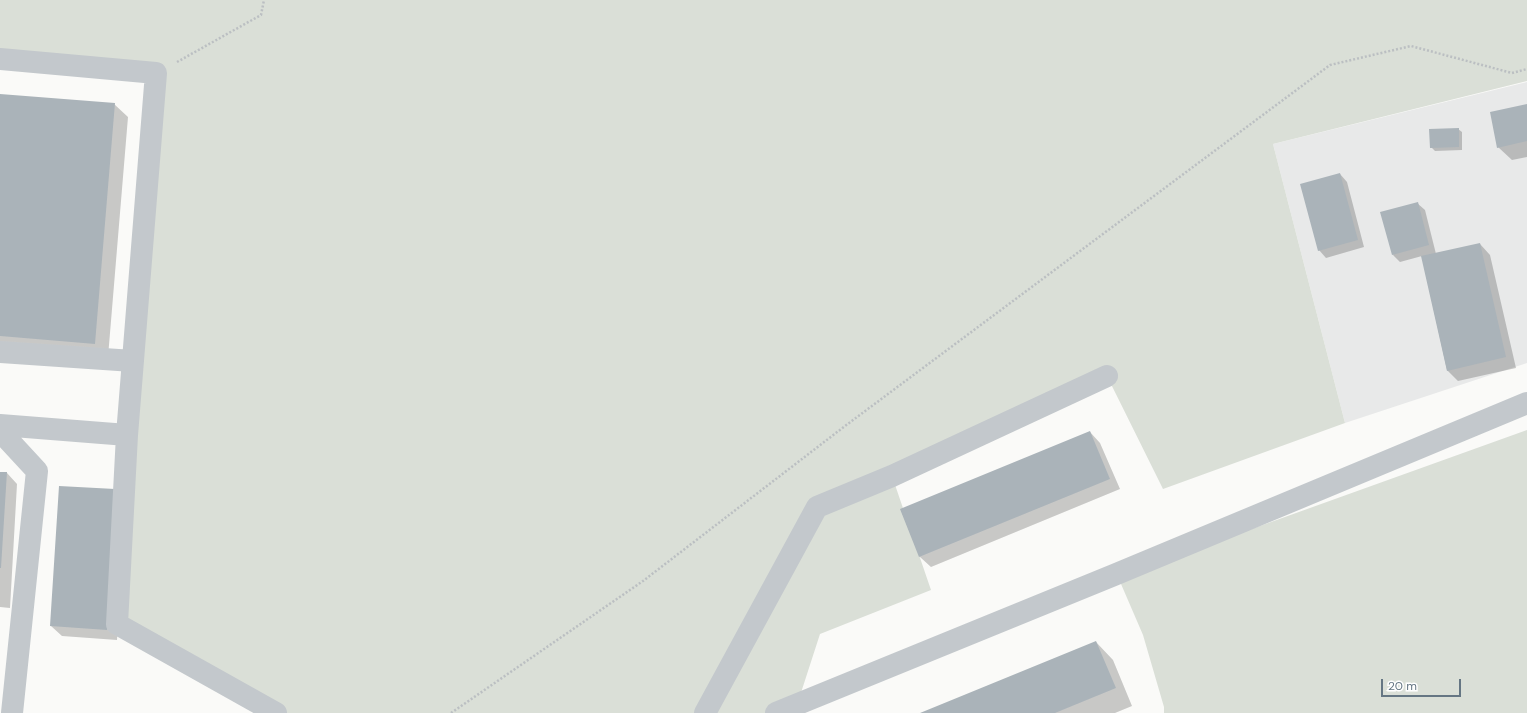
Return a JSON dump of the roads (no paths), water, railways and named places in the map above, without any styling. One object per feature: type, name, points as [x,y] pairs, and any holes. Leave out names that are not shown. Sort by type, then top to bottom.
[{"type":"street","points":[[0,59],[156,73],[127,435],[117,624],[276,713]]},
{"type":"street","points":[[0,352],[133,361]]},
{"type":"street","points":[[705,713],[817,507],[892,476],[1107,376]]},
{"type":"street","points":[[776,713],[1527,403]]},
{"type":"street","points":[[0,425],[127,435]]},
{"type":"street","points":[[0,431],[37,471],[13,703]]},
{"type":"street","points":[[0,664],[13,703]]}]
